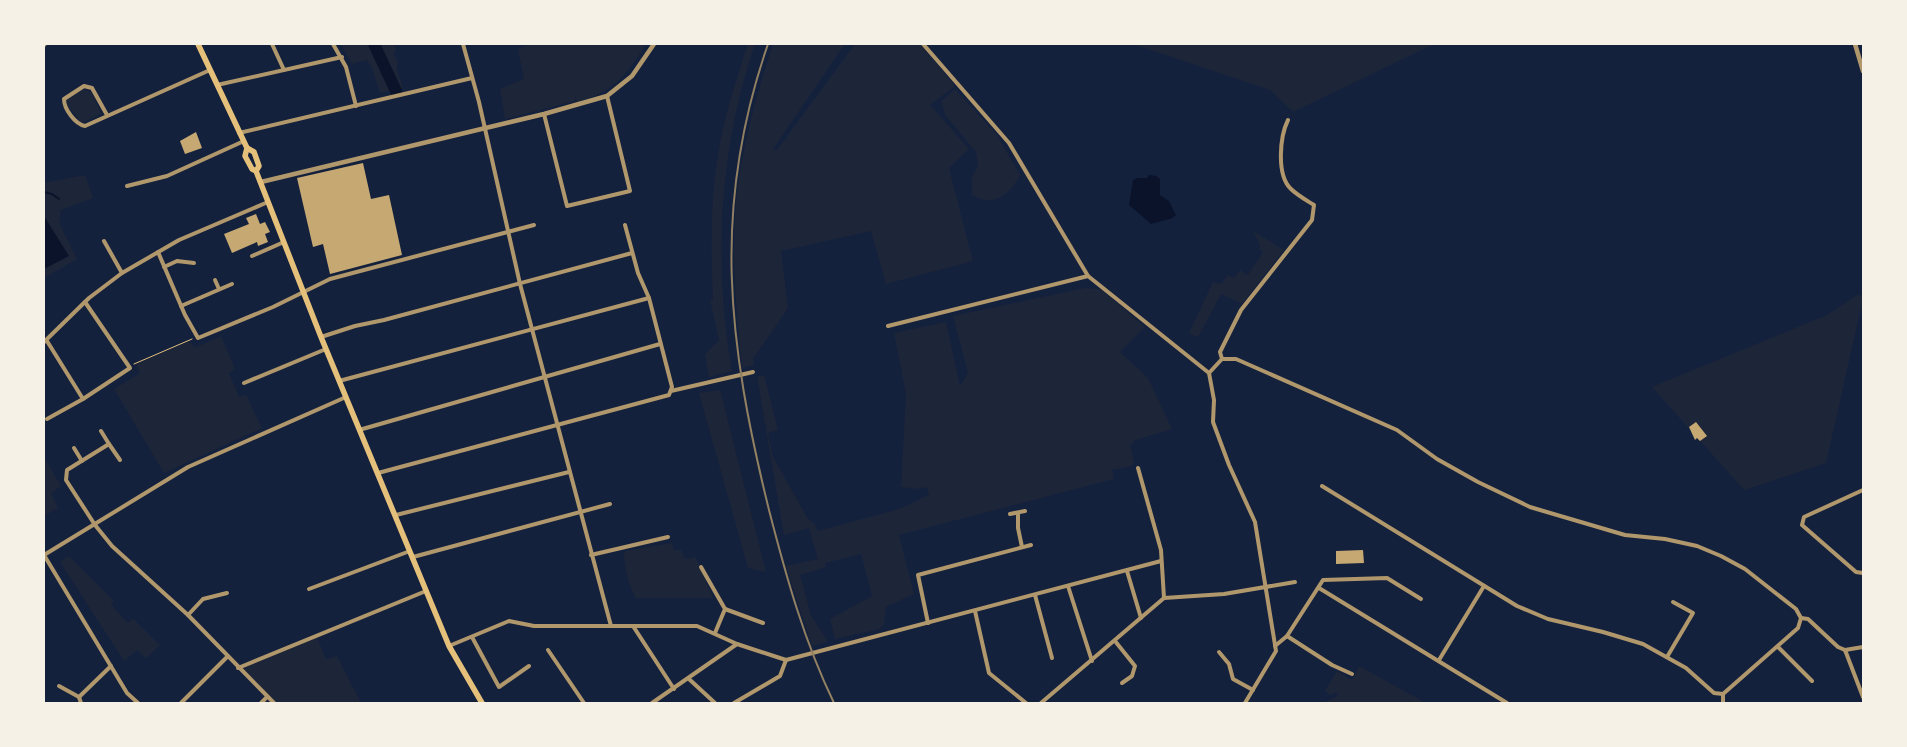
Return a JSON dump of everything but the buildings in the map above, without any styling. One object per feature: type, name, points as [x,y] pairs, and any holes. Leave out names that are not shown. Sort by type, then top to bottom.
[{"type":"highway","points":[[198,44],[247,148],[246,156],[252,169],[256,170],[269,201],[321,337],[449,646],[482,703]]},
{"type":"street","points":[[272,44],[284,70]]},
{"type":"street","points":[[334,44],[342,57],[356,106]]},
{"type":"street","points":[[463,44],[520,284],[611,626]]},
{"type":"street","points":[[261,182],[484,129],[607,96],[632,76],[654,44]]},
{"type":"street","points":[[924,44],[1009,143],[1088,276],[1209,373],[1214,400],[1213,422],[1229,465],[1253,514],[1276,651],[1245,703]]},
{"type":"street","points":[[1855,44],[1863,71]]},
{"type":"street","points":[[217,85],[342,57]]},
{"type":"street","points":[[107,115],[92,88],[84,86],[64,99],[65,107],[82,126],[95,123],[107,115],[210,70]]},
{"type":"street","points":[[239,133],[472,78]]},
{"type":"street","points":[[544,114],[567,206],[630,191],[607,96]]},
{"type":"street","points":[[1222,359],[1220,352],[1241,310],[1312,220],[1314,205],[1290,188],[1283,176],[1281,150],[1283,130],[1288,120]]},
{"type":"street","points":[[127,186],[167,176],[244,141]]},
{"type":"street","points":[[83,400],[45,341],[85,302],[122,273],[179,240],[269,201]]},
{"type":"street","points":[[158,252],[180,306],[198,338],[273,307],[330,279],[534,225]]},
{"type":"street","points":[[625,225],[638,273],[648,298],[671,392]]},
{"type":"street","points":[[104,241],[122,273]]},
{"type":"street","points":[[252,256],[284,242]]},
{"type":"street","points":[[321,337],[354,326],[384,320],[632,253]]},
{"type":"street","points":[[164,267],[177,261],[194,263]]},
{"type":"street","points":[[888,326],[1088,276]]},
{"type":"street","points":[[215,280],[219,289]]},
{"type":"street","points":[[180,306],[232,284]]},
{"type":"street","points":[[339,380],[648,298]]},
{"type":"street","points":[[48,420],[83,400],[130,368],[85,302]]},
{"type":"street","points":[[359,430],[660,344]]},
{"type":"street","points":[[244,383],[326,349]]},
{"type":"street","points":[[1209,373],[1222,359],[1236,359],[1396,430],[1437,458],[1478,482],[1530,507],[1625,535],[1665,539],[1697,546],[1745,569],[1796,609],[1801,618],[1798,628],[1778,647],[1723,694],[1714,693],[1686,668],[1643,644],[1604,632],[1548,619],[1517,606],[1322,486]]},
{"type":"street","points":[[378,473],[666,396],[671,392],[753,372]]},
{"type":"street","points":[[138,703],[127,693],[44,555],[188,467],[346,398]]},
{"type":"street","points":[[102,431],[120,460]]},
{"type":"street","points":[[109,444],[67,470],[66,480],[95,525],[112,546],[188,615],[274,703]]},
{"type":"street","points":[[74,448],[82,461]]},
{"type":"street","points":[[1138,468],[1161,550],[1164,598]]},
{"type":"street","points":[[396,515],[570,472]]},
{"type":"street","points":[[1863,490],[1804,517],[1802,525],[1856,572],[1863,573]]},
{"type":"street","points":[[308,589],[411,554],[466,544],[610,504]]},
{"type":"street","points":[[1010,514],[1025,511]]},
{"type":"street","points":[[1018,513],[1018,528],[1022,547]]},
{"type":"street","points":[[591,555],[668,538]]},
{"type":"street","points":[[928,623],[918,575],[1031,545]]},
{"type":"street","points":[[449,646],[509,621],[534,626],[697,626],[737,644],[786,660],[1161,561]]},
{"type":"street","points":[[701,566],[725,610],[763,623]]},
{"type":"street","points":[[1127,571],[1141,618]]},
{"type":"street","points":[[1275,646],[1287,636],[1323,580],[1387,578],[1421,599]]},
{"type":"street","points":[[1040,703],[1092,661],[1164,598],[1224,594],[1295,582]]},
{"type":"street","points":[[1068,586],[1092,661]]},
{"type":"street","points":[[1439,660],[1484,586]]},
{"type":"street","points":[[1319,588],[1507,703]]},
{"type":"street","points":[[238,668],[426,591]]},
{"type":"street","points":[[188,615],[203,599],[227,593]]},
{"type":"street","points":[[1035,595],[1052,658]]},
{"type":"street","points":[[1666,657],[1693,613],[1673,602]]},
{"type":"street","points":[[715,633],[725,610]]},
{"type":"street","points":[[976,611],[990,672],[1026,703]]},
{"type":"street","points":[[1801,618],[1808,619],[1845,650],[1863,697]]},
{"type":"street","points":[[633,626],[674,689]]},
{"type":"street","points":[[1287,636],[1332,665],[1352,674]]},
{"type":"street","points":[[472,637],[499,687],[529,666]]},
{"type":"street","points":[[1115,641],[1135,666],[1132,676],[1122,683]]},
{"type":"street","points":[[652,703],[737,644]]},
{"type":"street","points":[[1778,647],[1812,681]]},
{"type":"street","points":[[1845,650],[1863,647]]},
{"type":"street","points":[[548,650],[584,703]]},
{"type":"street","points":[[1219,652],[1229,664],[1233,679],[1253,690]]},
{"type":"street","points":[[181,703],[227,656]]},
{"type":"street","points":[[734,703],[780,676],[786,660]]},
{"type":"street","points":[[79,697],[111,666]]},
{"type":"street","points":[[689,679],[715,703]]},
{"type":"street","points":[[59,686],[79,697],[81,703]]},
{"type":"street","points":[[1723,694],[1723,703]]},
{"type":"street","points":[[261,703],[267,697]]},
{"type":"path","points":[[130,368],[135,363],[198,338]]},
{"type":"shaded area","points":[[341,44],[371,44],[393,90],[380,93],[372,68],[367,60],[352,64]]},
{"type":"shaded area","points":[[376,44],[394,44],[396,51],[393,54],[398,61],[397,69],[403,88],[398,89]]},
{"type":"shaded area","points":[[529,44],[646,44],[625,74],[601,93],[577,102],[575,96],[575,101],[505,119],[500,89],[524,79],[518,49]]},
{"type":"shaded area","points":[[748,44],[755,44],[734,124],[723,206],[721,247],[723,289],[732,371],[709,377],[705,355],[719,340],[710,300],[713,300],[712,227],[715,173],[727,113]]},
{"type":"shaded area","points":[[773,44],[845,44],[773,149],[777,150],[855,44],[920,44],[955,86],[930,105],[969,149],[949,168],[973,261],[886,284],[871,231],[781,251],[788,308],[753,359],[754,365],[742,368],[734,254],[738,185],[748,131]]},
{"type":"shaded area","points":[[1133,44],[1434,44],[1293,112],[1270,90]]},
{"type":"shaded area","points":[[84,89],[92,93],[101,114],[81,123],[67,104],[67,99]]},
{"type":"shaded area","points":[[955,89],[997,135],[1020,175],[1006,194],[994,200],[980,199],[972,195],[972,178],[978,165],[976,152],[946,116],[941,101]]},
{"type":"shaded area","points":[[85,175],[93,198],[61,210],[59,223],[77,259],[44,278],[44,183]]},
{"type":"shaded area","points":[[1149,175],[1160,179],[1160,195],[1169,201],[1176,215],[1173,218],[1151,224],[1129,205],[1133,180],[1147,178]]},
{"type":"shaded area","points":[[44,216],[69,256],[44,269]]},
{"type":"shaded area","points":[[1253,231],[1284,250],[1242,304],[1221,294],[1198,337],[1189,333],[1213,282],[1221,284],[1228,275],[1234,278],[1240,270],[1248,275],[1263,252],[1259,249],[1260,245]]},
{"type":"shaded area","points":[[1085,288],[1100,289],[1145,327],[1120,352],[1148,378],[1172,429],[1133,441],[1133,444],[1130,445],[1134,463],[1131,466],[1112,470],[1114,479],[899,535],[914,594],[886,607],[884,625],[879,629],[835,639],[830,619],[872,596],[861,554],[825,563],[826,567],[800,575],[811,615],[828,642],[812,646],[786,566],[818,559],[809,528],[784,535],[757,376],[764,375],[778,430],[768,433],[773,457],[808,519],[814,523],[818,531],[899,509],[929,495],[927,487],[919,489],[901,487],[906,394],[894,333],[946,322],[960,386],[968,373],[953,316]]},
{"type":"shaded area","points":[[1859,294],[1863,299],[1826,463],[1744,490],[1652,387],[1827,315]]},
{"type":"shaded area","points":[[221,336],[235,369],[229,373],[239,397],[246,395],[262,428],[164,473],[114,389],[140,373],[136,364],[190,341],[194,348]]},
{"type":"shaded area","points":[[720,390],[766,572],[748,568],[699,393]]},
{"type":"shaded area","points":[[44,457],[61,486],[51,493],[58,508],[44,516]]},
{"type":"shaded area","points":[[672,543],[674,550],[681,550],[685,559],[696,557],[713,598],[636,598],[627,574],[624,560],[625,551]]},
{"type":"shaded area","points":[[69,556],[114,601],[111,605],[128,623],[133,619],[160,645],[146,658],[137,650],[124,661],[60,562]]},
{"type":"shaded area","points":[[316,635],[326,659],[337,656],[361,703],[274,703],[238,668]]},
{"type":"shaded area","points":[[1359,666],[1426,703],[1322,703],[1338,696],[1336,692],[1330,695],[1325,691],[1337,671],[1352,680]]},
{"type":"waterway","points":[[374,44],[396,91]]},
{"type":"waterway","points":[[44,192],[52,194],[59,199]]},
{"type":"railway","points":[[768,44],[750,104],[738,163],[732,220],[732,276],[736,333],[755,449],[775,535],[805,632],[834,703]]}]
